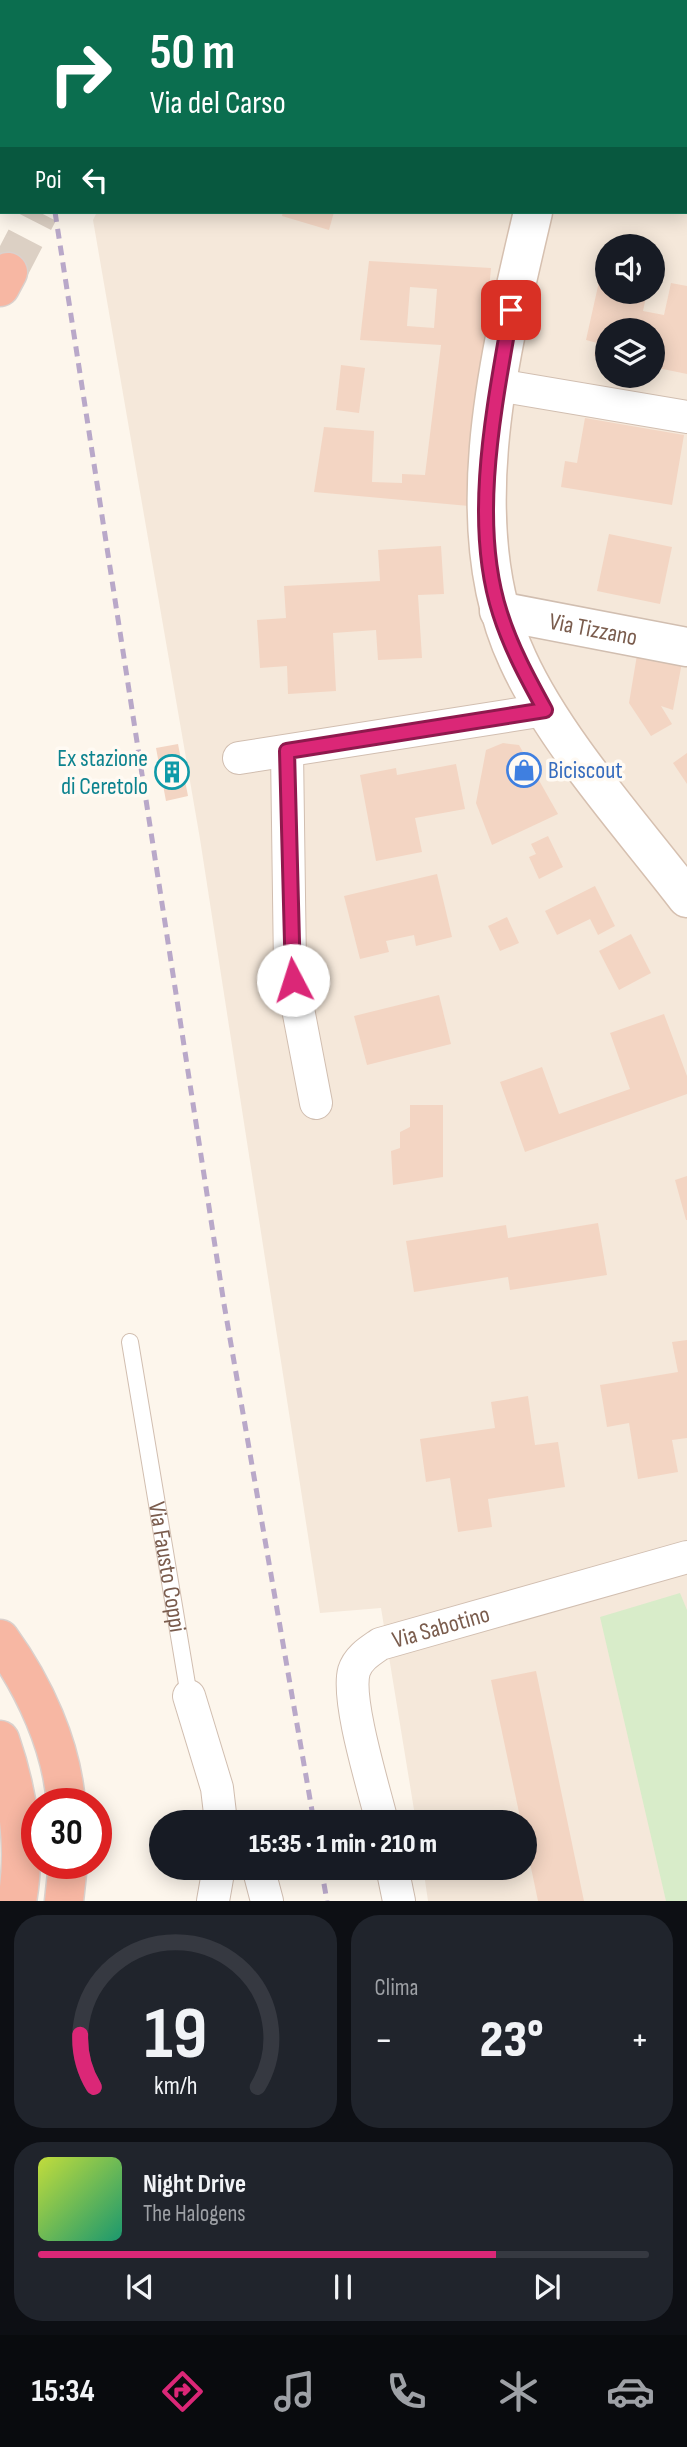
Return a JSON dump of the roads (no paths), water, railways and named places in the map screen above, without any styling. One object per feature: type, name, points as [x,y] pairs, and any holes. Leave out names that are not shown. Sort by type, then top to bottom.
[{"type":"highway","points":[[0,1639],[35,1694],[50,1736],[62,1788]]},
{"type":"highway","points":[[0,1740],[17,1798],[22,1839],[17,1901]]},
{"type":"highway","points":[[64,1901],[66,1879]]},
{"type":"main road","points":[[533,214],[498,385],[486,481],[490,565],[499,611],[517,660],[545,710],[687,898]]},
{"type":"main road","name":"Via Tizzano","points":[[499,611],[687,648]]},
{"type":"street","points":[[498,385],[687,417]]},
{"type":"street","points":[[239,758],[545,710]]},
{"type":"street","points":[[287,751],[290,967],[316,1103]]},
{"type":"street","name":"Via Sabotino","points":[[379,1810],[353,1690],[355,1668],[369,1651],[380,1644],[687,1557]]},
{"type":"street","name":"Via Fausto Coppi","points":[[189,1696],[218,1788],[220,1810]]},
{"type":"street","name":"Via Fausto Coppi","points":[[218,1788],[232,1810]]},
{"type":"street","points":[[213,1901],[217,1880]]},
{"type":"street","points":[[261,1880],[267,1901]]},
{"type":"street","points":[[395,1880],[399,1901]]},
{"type":"lane","name":"Via Fausto Coppi","points":[[130,1342],[189,1696]]},
{"type":"tunnel","points":[[8,272],[38,214]]},
{"type":"railway","points":[[55,214],[224,1304],[312,1810]]},
{"type":"railway","points":[[323,1880],[327,1901]]},
{"type":"place","name":"Biciscout","points":[[524,770]]},
{"type":"place","name":"Ex stazione di Ceretolo","points":[[172,772]]}]
